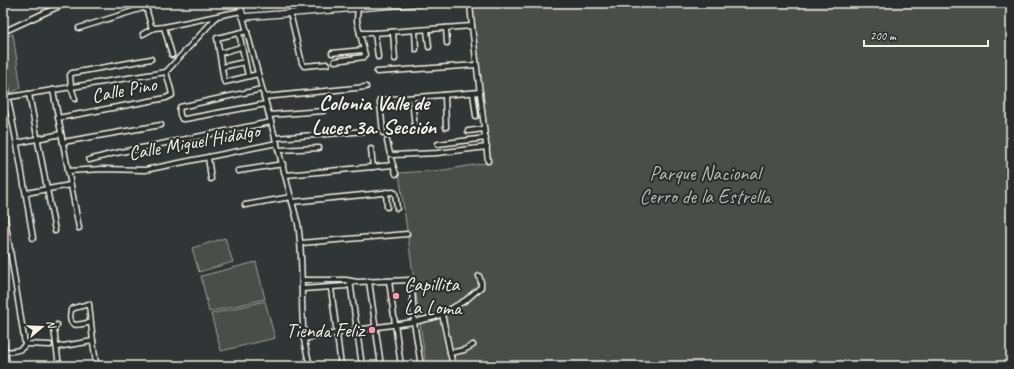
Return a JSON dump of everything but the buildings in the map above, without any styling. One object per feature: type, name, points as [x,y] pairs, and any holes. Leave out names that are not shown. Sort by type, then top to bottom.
[{"type":"street","points":[[239,3],[298,224],[301,243],[304,339],[310,366]]},
{"type":"street","points":[[143,34],[154,28],[164,28],[216,17],[242,14],[290,13],[340,6],[420,3]]},
{"type":"street","points":[[470,3],[488,161]]},
{"type":"street","points":[[3,32],[63,4]]},
{"type":"street","points":[[335,61],[364,57],[365,55],[357,21],[359,5]]},
{"type":"street","points":[[79,28],[145,8],[151,26],[154,28]]},
{"type":"street","points":[[290,13],[304,66],[327,64]]},
{"type":"street","points":[[5,98],[166,72],[216,17]]},
{"type":"street","points":[[360,33],[375,34],[472,26]]},
{"type":"street","points":[[164,28],[172,55]]},
{"type":"street","points":[[446,28],[447,43]]},
{"type":"street","points":[[427,30],[429,47]]},
{"type":"street","points":[[247,31],[217,38],[224,81],[258,74]]},
{"type":"street","points":[[415,31],[416,48]]},
{"type":"street","points":[[393,32],[395,59]]},
{"type":"street","points":[[239,33],[248,76]]},
{"type":"street","points":[[375,34],[378,57]]},
{"type":"street","points":[[220,53],[241,47]]},
{"type":"street","points":[[332,53],[363,50]]},
{"type":"street","points":[[75,99],[71,87],[70,75],[72,73],[151,59]]},
{"type":"street","points":[[222,67],[245,62]]},
{"type":"street","points":[[378,72],[476,66]]},
{"type":"street","name":"Calle Pino","points":[[58,118],[170,97],[172,95],[166,72]]},
{"type":"street","points":[[3,78],[5,98],[17,143],[33,238]]},
{"type":"street","points":[[264,97],[366,87]]},
{"type":"street","points":[[262,89],[180,107],[181,118],[182,120],[185,120],[266,104]]},
{"type":"street","points":[[53,90],[79,228]]},
{"type":"street","points":[[383,133],[380,100],[480,92]]},
{"type":"street","points":[[474,93],[476,116]]},
{"type":"street","points":[[29,94],[55,231]]},
{"type":"street","points":[[445,95],[446,127]]},
{"type":"street","points":[[412,98],[414,129]]},
{"type":"street","points":[[269,115],[323,111]]},
{"type":"street","points":[[89,160],[111,154],[271,122]]},
{"type":"street","points":[[63,142],[160,125]]},
{"type":"street","points":[[468,131],[484,129]]},
{"type":"street","points":[[275,138],[367,131]]},
{"type":"street","points":[[17,143],[61,134]]},
{"type":"street","points":[[438,144],[486,138]]},
{"type":"street","points":[[387,141],[390,154],[393,155],[437,153],[487,147]]},
{"type":"street","name":"Calle Miguel Hidalgo","points":[[68,171],[102,169],[145,170],[277,143]]},
{"type":"street","points":[[279,150],[319,148]]},
{"type":"street","points":[[371,149],[373,168]]},
{"type":"street","points":[[208,157],[211,180]]},
{"type":"street","points":[[391,159],[396,174]]},
{"type":"street","points":[[238,171],[282,164]]},
{"type":"street","points":[[286,175],[393,165]]},
{"type":"street","points":[[26,193],[70,185]]},
{"type":"street","points":[[386,192],[387,207]]},
{"type":"street","points":[[292,202],[393,192],[395,193],[397,208]]},
{"type":"street","points":[[245,205],[291,197]]},
{"type":"street","points":[[3,206],[25,344],[21,350],[4,352]]},
{"type":"street","points":[[301,243],[407,234]]},
{"type":"street","points":[[3,252],[11,252]]},
{"type":"street","points":[[304,339],[414,322],[442,314],[466,300],[481,287],[479,276]]},
{"type":"street","points":[[302,280],[346,280],[350,283]]},
{"type":"street","points":[[302,290],[346,286],[350,283],[357,282],[411,280]]},
{"type":"street","points":[[369,281],[381,366]]},
{"type":"street","points":[[390,281],[401,366]]},
{"type":"street","points":[[350,283],[362,366]]},
{"type":"street","points":[[330,288],[341,366]]},
{"type":"street","points":[[412,288],[414,322],[420,366]]},
{"type":"street","points":[[91,322],[75,325],[72,324],[70,313],[71,310],[89,304],[96,366]]},
{"type":"street","points":[[442,314],[453,366]]},
{"type":"street","points":[[57,325],[54,329],[59,366]]},
{"type":"street","points":[[3,337],[7,366]]},
{"type":"street","points":[[57,347],[93,342]]},
{"type":"street","points":[[25,344],[50,345]]},
{"type":"street","points":[[450,353],[464,350],[473,345]]},
{"type":"green space","name":"Parque Nacional Cerro de la Estrella","points":[[471,3],[1011,3],[1011,366],[426,366],[399,173],[444,170],[490,162]]},
{"type":"green space","points":[[13,34],[21,88],[11,93],[3,57],[3,38]]},
{"type":"green space","points":[[225,238],[233,262],[199,272],[192,248]]},
{"type":"green space","points":[[256,262],[265,299],[209,312],[201,276]]},
{"type":"green space","points":[[265,301],[275,338],[221,351],[211,314]]},
{"type":"place","name":"Capillita La Loma","points":[[396,296]]},
{"type":"place","name":"Tienda Feliz","points":[[372,330]]},
{"type":"district","name":"Colonia Valle de Luces 3a. Sección","points":[[374,115]]}]
